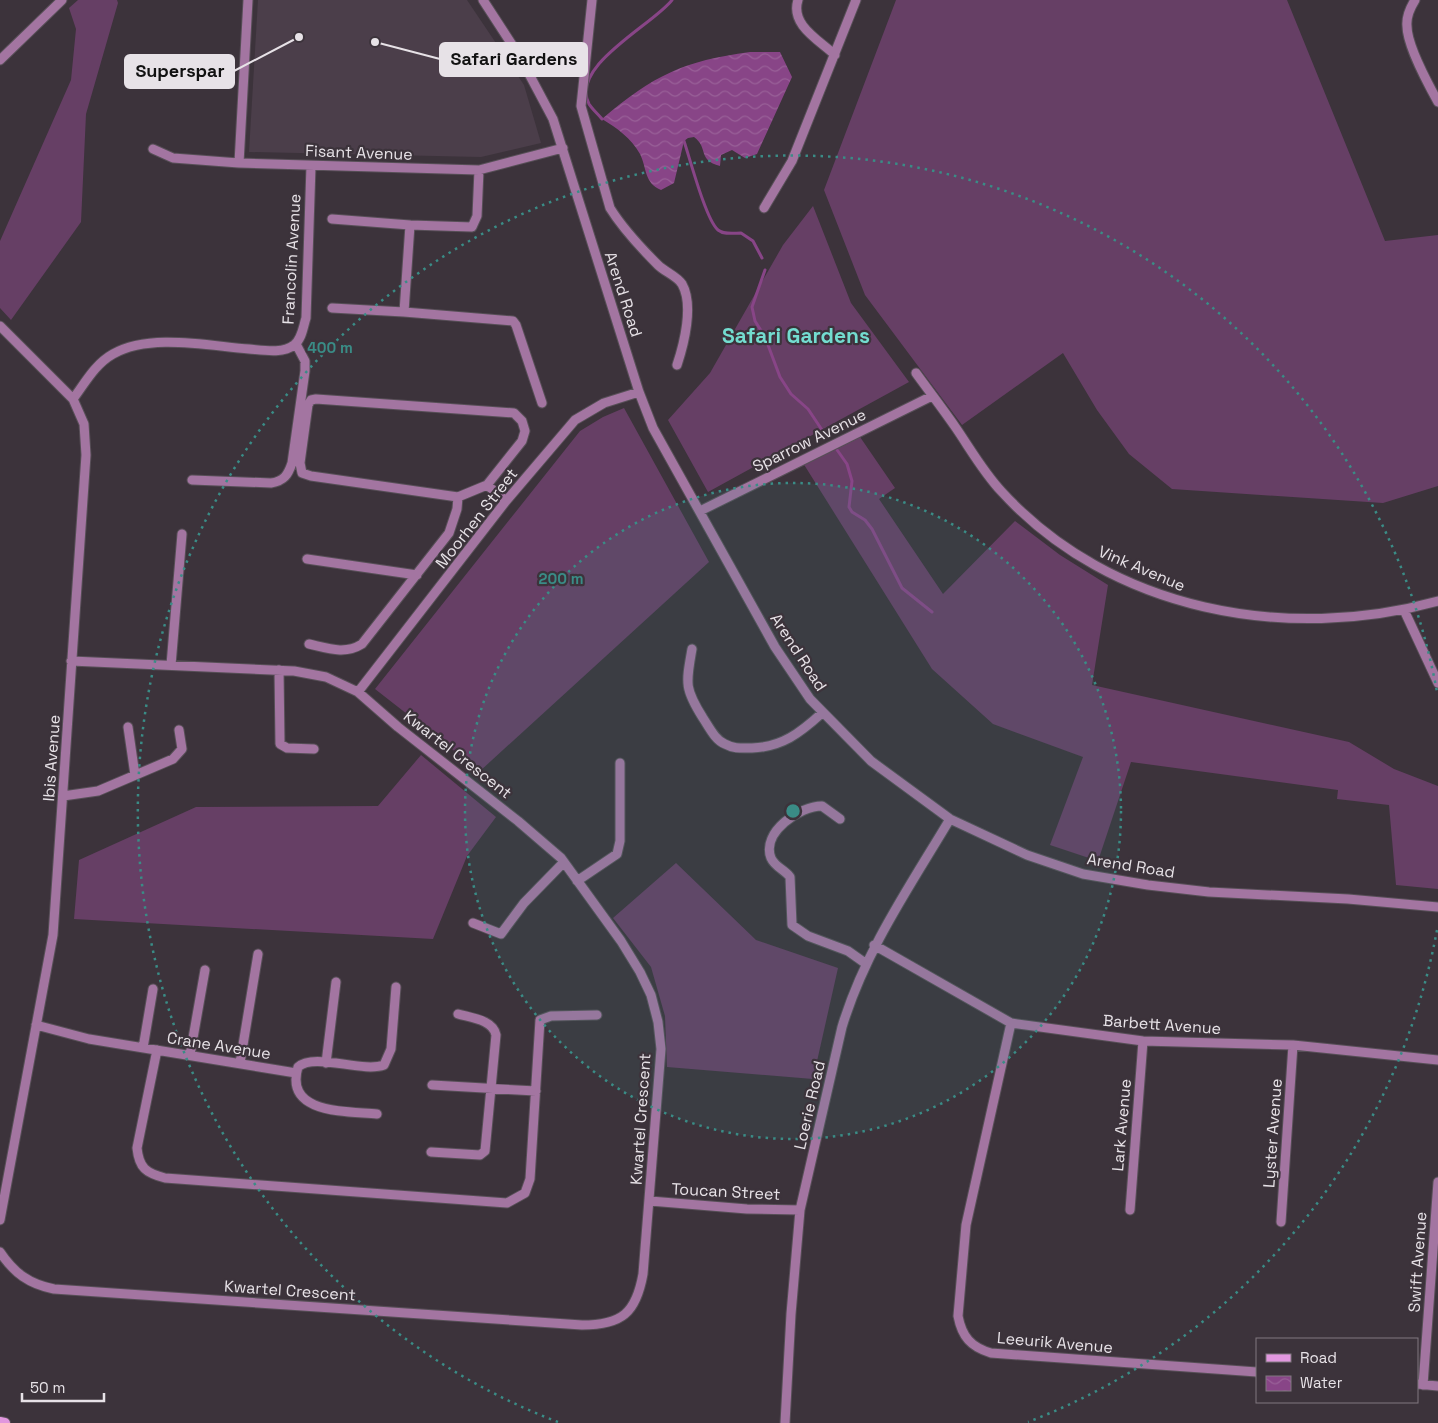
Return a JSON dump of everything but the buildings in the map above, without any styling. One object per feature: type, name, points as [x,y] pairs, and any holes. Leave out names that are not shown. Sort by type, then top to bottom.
[{"type":"street","points":[[0,60],[62,0]]},
{"type":"street","points":[[239,162],[248,0]]},
{"type":"street","name":"Arend Road","points":[[483,0],[541,93],[563,148],[639,392],[653,428],[774,647],[822,713],[871,761],[950,819],[1027,854],[1083,874],[1148,885],[1209,892],[1348,899],[1438,907]]},
{"type":"street","points":[[592,0],[582,98],[583,114],[610,208],[616,218],[659,267],[682,285],[685,295],[686,334],[678,365]]},
{"type":"street","points":[[798,0],[796,9],[799,23],[835,54]]},
{"type":"street","points":[[764,208],[792,161],[856,0]]},
{"type":"street","points":[[1415,0],[1408,18],[1408,37],[1438,102]]},
{"type":"street","name":"Fisant Avenue","points":[[153,149],[173,158],[311,166],[479,170],[563,148]]},
{"type":"street","name":"Francolin Avenue","points":[[74,400],[91,373],[102,362],[114,354],[129,348],[160,342],[269,350],[290,348],[296,344],[302,334],[306,318],[311,166]]},
{"type":"street","points":[[332,219],[410,225],[472,227],[477,216],[479,170]]},
{"type":"street","points":[[404,312],[410,225]]},
{"type":"street","points":[[332,308],[513,320],[542,403]]},
{"type":"street","name":"Ibis Avenue","points":[[0,326],[74,400],[84,424],[86,455],[53,935],[0,1220]]},
{"type":"street","points":[[192,480],[271,483],[283,479],[289,473],[305,371],[305,361],[296,344]]},
{"type":"street","name":"Vink Avenue","points":[[916,373],[987,475],[1003,494],[1080,557],[1124,580],[1160,595],[1212,610],[1320,619],[1404,610],[1438,601]]},
{"type":"street","name":"Moorhen Street","points":[[358,692],[506,501],[575,420],[604,403],[639,392]]},
{"type":"street","name":"Sparrow Avenue","points":[[700,511],[932,396]]},
{"type":"street","points":[[316,398],[514,413],[522,422],[525,431],[522,441],[487,485],[458,497],[302,473],[300,463],[308,405],[311,400],[316,398]]},
{"type":"street","points":[[487,485],[506,501]]},
{"type":"street","points":[[309,644],[342,651],[353,650],[362,644],[450,533],[457,509],[458,497]]},
{"type":"street","points":[[171,665],[182,534]]},
{"type":"street","points":[[307,559],[417,576]]},
{"type":"street","points":[[1404,610],[1438,683]]},
{"type":"street","points":[[692,649],[686,678],[687,688],[692,700],[712,732],[724,744],[737,748],[762,747],[784,743],[801,733],[822,713]]},
{"type":"street","name":"Kwartel Crescent","points":[[0,1252],[14,1272],[26,1280],[54,1289],[597,1325],[621,1318],[630,1310],[637,1299],[643,1274],[661,1050],[658,1022],[651,995],[640,972],[621,941],[564,862],[518,820],[398,727],[358,692],[326,677],[279,670],[71,661]]},
{"type":"street","points":[[279,670],[280,744],[287,748],[314,749]]},
{"type":"street","points":[[128,726],[135,775]]},
{"type":"street","points":[[63,796],[89,794],[174,759],[182,749],[179,730]]},
{"type":"street","points":[[577,881],[617,854],[620,841],[620,763]]},
{"type":"street","points":[[840,819],[822,806],[805,809],[774,833],[770,854],[776,865],[790,877],[792,925],[808,936],[848,951],[865,963]]},
{"type":"street","name":"Loerie Road","points":[[785,1423],[791,1314],[800,1210],[842,1027],[865,963],[874,945],[950,819]]},
{"type":"street","points":[[474,923],[501,934],[524,903],[564,862]]},
{"type":"street","name":"Barbett Avenue","points":[[874,945],[1011,1023],[1143,1041],[1293,1046],[1438,1060]]},
{"type":"street","points":[[240,1063],[258,954]]},
{"type":"street","points":[[190,1055],[205,970]]},
{"type":"street","points":[[326,1063],[336,982]]},
{"type":"street","points":[[377,1114],[321,1109],[312,1105],[296,1084],[296,1073],[298,1068],[308,1062],[373,1068],[384,1065],[391,1049],[396,987]]},
{"type":"street","points":[[143,1048],[153,989]]},
{"type":"street","points":[[431,1152],[480,1155],[485,1151],[496,1035],[494,1028],[484,1022],[458,1014]]},
{"type":"street","points":[[157,1050],[137,1148],[138,1160],[143,1169],[165,1178],[506,1202],[525,1193],[530,1180],[540,1020],[550,1016],[596,1015]]},
{"type":"street","name":"Leeurik Avenue","points":[[1011,1023],[966,1225],[958,1316],[961,1330],[966,1339],[976,1348],[991,1353],[1256,1372]]},
{"type":"street","name":"Crane Avenue","points":[[36,1025],[89,1039],[296,1073]]},
{"type":"street","name":"Lark Avenue","points":[[1130,1210],[1143,1041]]},
{"type":"street","name":"Lyster Avenue","points":[[1281,1222],[1293,1046]]},
{"type":"street","points":[[432,1085],[536,1091]]},
{"type":"street","name":"Swift Avenue","points":[[1420,1384],[1438,1182]]},
{"type":"street","name":"Toucan Street","points":[[650,1202],[747,1209],[800,1210]]},
{"type":"street","points":[[1420,1384],[1438,1386]]},
{"type":"street","points":[[0,1422],[5,1423]]},
{"type":"shaded area","points":[[78,0],[117,0],[118,3],[86,114],[81,222],[11,320],[0,308],[0,241],[71,80],[76,29],[69,8]]},
{"type":"shaded area","points":[[258,0],[467,0],[524,85],[541,143],[481,157],[249,152]]},
{"type":"shaded area","points":[[896,0],[1287,0],[1385,241],[1438,235],[1438,486],[1383,503],[1172,489],[1129,454],[1097,410],[1063,353],[962,425],[865,295],[824,190]]},
{"type":"shaded area","points":[[813,206],[851,303],[909,382],[708,492],[668,420],[710,373],[783,245]]},
{"type":"shaded area","points":[[624,408],[709,562],[480,771],[375,689],[580,431],[603,417]]},
{"type":"shaded area","points":[[858,434],[895,488],[879,499],[943,594],[1015,521],[1060,555],[1108,585],[1092,685],[1349,742],[1394,769],[1438,786],[1438,889],[1396,885],[1389,805],[1337,799],[1338,790],[1131,762],[1098,861],[1050,845],[1083,757],[993,724],[932,669],[803,463]]},
{"type":"shaded area","points":[[421,755],[496,817],[467,856],[433,939],[74,919],[79,860],[196,807],[378,806]]},
{"type":"shaded area","points":[[676,863],[756,940],[838,968],[813,1079],[667,1067],[665,1016],[651,967],[613,918]]},
{"type":"water","points":[[750,52],[780,52],[792,77],[757,154],[745,158],[732,150],[721,155],[720,166],[708,160],[701,145],[694,137],[688,138],[684,141],[674,183],[661,190],[656,187],[649,179],[640,154],[632,143],[602,119],[638,91],[670,72],[706,60]]},
{"type":"waterway","points":[[602,119],[589,104],[586,90],[591,75],[616,47],[672,0]]},
{"type":"waterway","points":[[684,141],[713,224],[720,232],[741,233],[753,241],[762,258]]},
{"type":"waterway","points":[[765,270],[752,307],[755,321],[765,337],[780,377],[791,394],[808,409],[824,433]]},
{"type":"waterway","points":[[835,447],[847,464],[852,481],[849,507],[852,512],[865,520],[872,529],[902,588],[932,612]]},
{"type":"place","name":"Superspar","points":[[299,37]]},
{"type":"place","name":"Safari Gardens","points":[[375,42]]},
{"type":"district","name":"Safari Gardens","points":[[796,336]]}]
